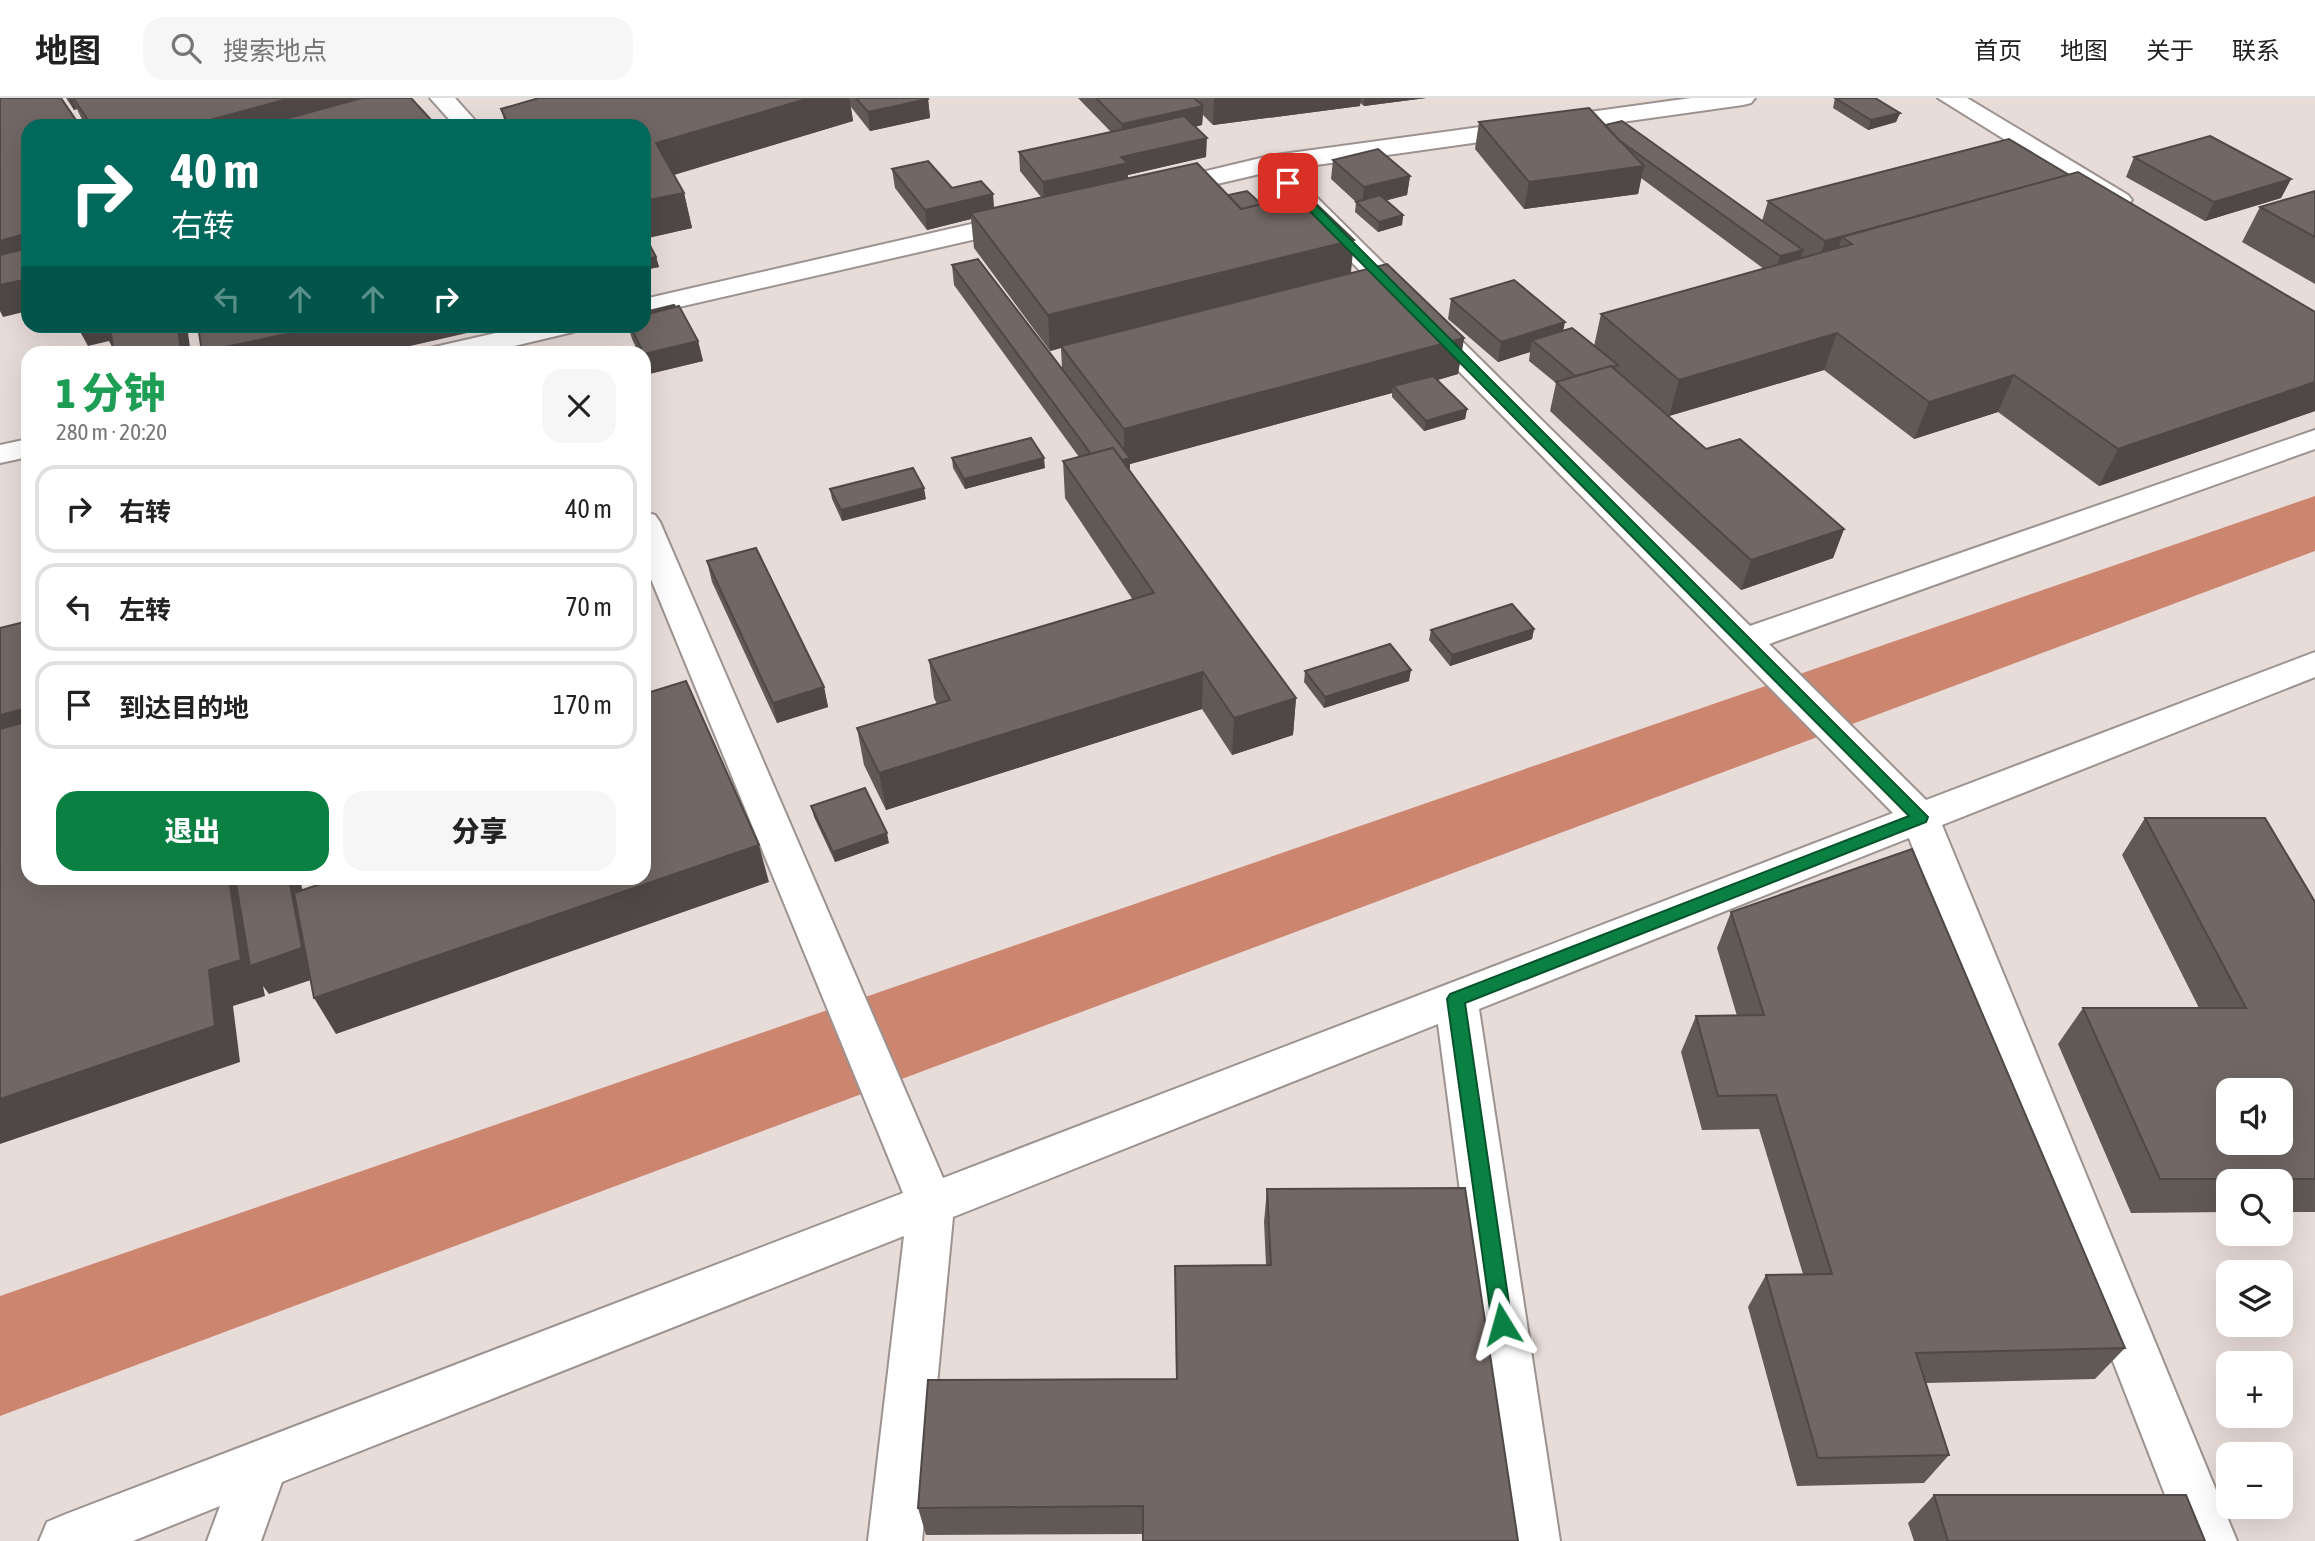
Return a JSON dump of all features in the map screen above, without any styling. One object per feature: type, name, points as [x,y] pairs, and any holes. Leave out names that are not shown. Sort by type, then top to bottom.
[{"type":"street","points":[[442,98],[462,119]]},
{"type":"street","points":[[1133,195],[1269,164],[1743,98]]},
{"type":"street","points":[[1950,98],[2138,212]]},
{"type":"street","points":[[1269,164],[1920,817],[2210,1541]]},
{"type":"street","points":[[651,305],[1052,214]]},
{"type":"street","points":[[475,346],[532,333]]},
{"type":"street","points":[[1743,641],[2315,439]]},
{"type":"street","points":[[0,454],[21,450]]},
{"type":"street","points":[[651,539],[931,1204],[895,1541]]},
{"type":"street","points":[[66,1541],[1920,817],[2311,673]]},
{"type":"street","points":[[1456,999],[1533,1541]]},
{"type":"street","points":[[234,1541],[262,1465]]},
{"type":"building","points":[[0,98],[61,98],[75,119],[21,119],[21,235],[0,241]]},
{"type":"building","points":[[73,98],[291,98],[214,119],[87,119]]},
{"type":"building","points":[[362,98],[411,98],[430,119],[285,119]]},
{"type":"building","points":[[539,98],[810,98],[656,143],[684,193],[651,200],[651,119],[506,119],[501,109]]},
{"type":"building","points":[[856,98],[927,98],[928,99],[868,112]]},
{"type":"building","points":[[1096,98],[1194,98],[1203,106],[1122,124]]},
{"type":"building","points":[[1835,98],[1875,98],[1900,113],[1871,120]]},
{"type":"building","points":[[1589,108],[1644,166],[1529,182],[1479,122]]},
{"type":"building","points":[[1184,116],[1207,138],[1121,157],[1128,163],[1043,182],[1019,152]]},
{"type":"building","points":[[1622,121],[1803,250],[1780,256],[1620,141],[1605,125]]},
{"type":"building","points":[[2210,136],[2291,179],[2214,202],[2134,157]]},
{"type":"building","points":[[2009,139],[2069,175],[1825,241],[1768,201]]},
{"type":"building","points":[[1378,149],[1410,176],[1364,187],[1333,160]]},
{"type":"building","points":[[928,161],[952,188],[981,181],[993,194],[925,210],[892,169]]},
{"type":"building","points":[[1197,163],[1241,209],[1306,194],[1354,240],[1048,315],[971,213]]},
{"type":"building","points":[[2078,172],[2315,312],[2315,382],[2118,449],[2014,375],[1929,402],[1837,333],[1679,380],[1601,314],[1852,244],[1842,237]]},
{"type":"building","points":[[1247,191],[1261,204],[1241,209],[1228,195]]},
{"type":"building","points":[[2315,191],[2315,237],[2260,207]]},
{"type":"building","points":[[1380,195],[1403,215],[1379,222],[1356,202]]},
{"type":"building","points":[[21,250],[21,280],[0,285],[0,255]]},
{"type":"building","points":[[978,259],[1130,458],[1122,460],[1113,448],[1091,454],[952,265]]},
{"type":"building","points":[[1387,264],[1464,338],[1124,429],[1061,346]]},
{"type":"building","points":[[1514,280],[1565,322],[1501,342],[1451,299]]},
{"type":"building","points":[[674,305],[675,307],[651,313],[651,311]]},
{"type":"building","points":[[679,306],[698,341],[651,352],[651,346],[640,346],[634,333],[651,333],[651,313]]},
{"type":"building","points":[[1572,328],[1618,365],[1575,376],[1532,340]]},
{"type":"building","points":[[111,333],[179,333],[180,346],[113,346]]},
{"type":"building","points":[[199,333],[291,333],[230,346],[201,346]]},
{"type":"building","points":[[1611,366],[1706,449],[1740,439],[1844,529],[1751,560],[1556,382]]},
{"type":"building","points":[[1433,376],[1467,409],[1426,421],[1393,386]]},
{"type":"building","points":[[1031,438],[1044,458],[964,479],[952,458]]},
{"type":"building","points":[[1113,448],[1296,698],[1234,718],[1203,672],[879,773],[857,728],[950,700],[929,660],[1154,593],[1063,461]]},
{"type":"building","points":[[913,468],[924,488],[841,510],[830,489]]},
{"type":"building","points":[[756,548],[824,687],[773,703],[707,561]]},
{"type":"building","points":[[1512,604],[1534,629],[1452,655],[1431,630]]},
{"type":"building","points":[[21,623],[21,710],[0,715],[0,628]]},
{"type":"building","points":[[1390,644],[1411,670],[1325,697],[1305,671]]},
{"type":"building","points":[[686,681],[759,845],[651,882],[651,692]]},
{"type":"building","points":[[21,723],[21,885],[230,885],[241,960],[209,970],[215,1026],[0,1099],[0,729]]},
{"type":"building","points":[[865,788],[887,833],[833,852],[811,806]]},
{"type":"building","points":[[2145,818],[2265,818],[2315,902],[2315,1179],[2293,1179],[2293,1169],[2216,1169],[2216,1179],[2160,1179],[2083,1008],[2246,1008]]},
{"type":"building","points":[[1912,849],[2125,1348],[1916,1353],[1949,1455],[1818,1458],[1766,1275],[1832,1274],[1776,1095],[1718,1096],[1696,1016],[1764,1015],[1731,912]]},
{"type":"building","points":[[236,885],[290,885],[302,948],[250,966]]},
{"type":"building","points":[[317,885],[643,885],[314,998],[294,893]]},
{"type":"building","points":[[1465,1188],[1518,1541],[1143,1541],[1143,1506],[918,1508],[928,1380],[1177,1379],[1175,1266],[1271,1265],[1267,1189]]},
{"type":"building","points":[[1934,1495],[2186,1495],[2205,1541],[1948,1541]]},
{"type":"waterway","points":[[0,1356],[2315,522]]},
{"type":"route","points":[[1288,183],[1920,817],[1456,999],[1502,1324]]}]
